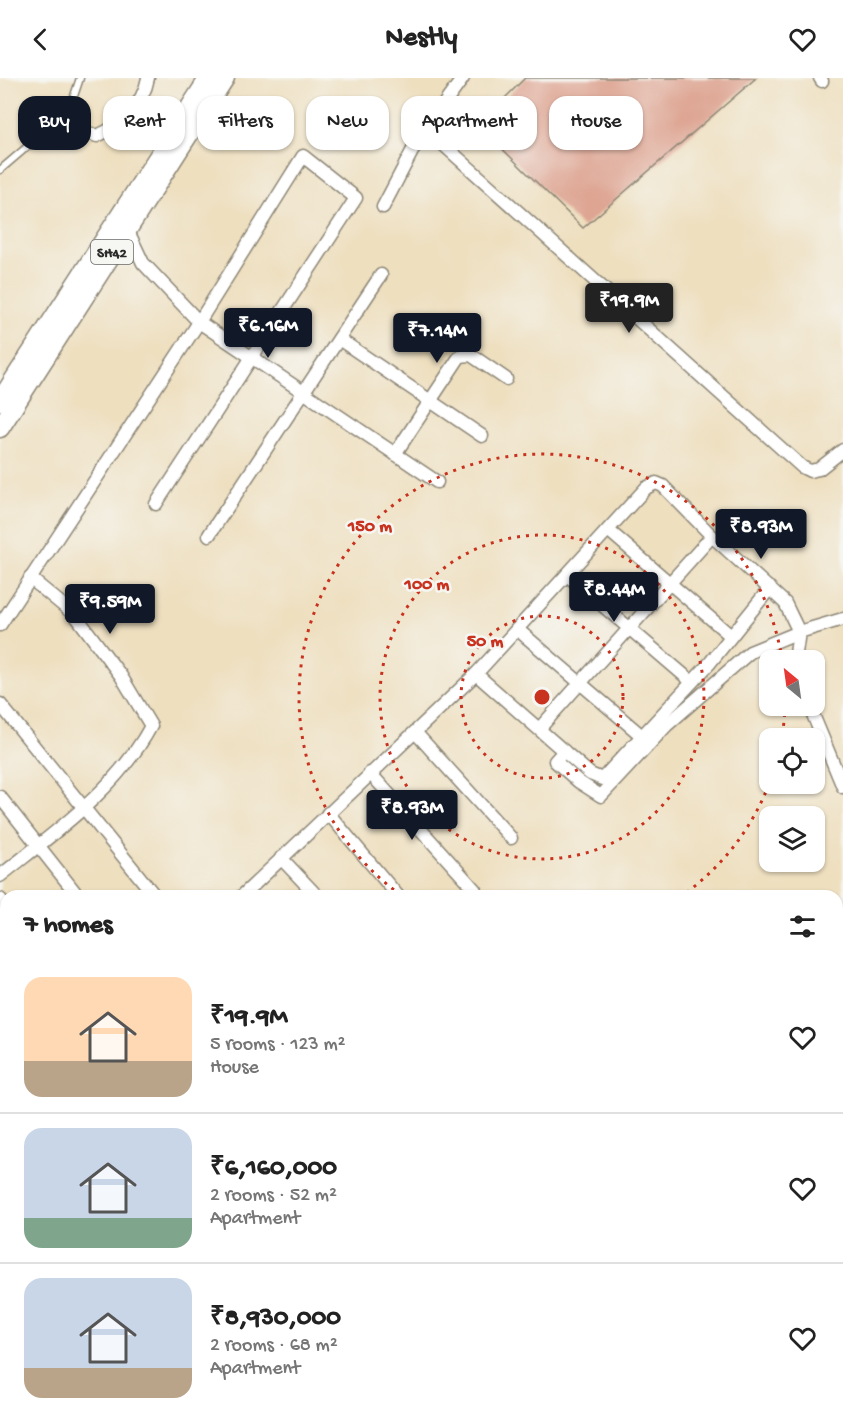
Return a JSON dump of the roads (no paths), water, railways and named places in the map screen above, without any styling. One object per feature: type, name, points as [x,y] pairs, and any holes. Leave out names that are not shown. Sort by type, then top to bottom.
[{"type":"main road","name":"SH42","points":[[0,401],[209,78]]},
{"type":"main road","name":"SH42","points":[[0,428],[225,78]]},
{"type":"street","points":[[91,134],[97,136],[117,128],[145,95],[148,78]]},
{"type":"street","points":[[450,96],[463,78]]},
{"type":"street","points":[[383,207],[414,150]]},
{"type":"street","points":[[449,150],[802,467],[810,471],[819,469],[843,450]]},
{"type":"street","points":[[0,625],[199,322],[303,156],[356,198],[156,504]]},
{"type":"street","points":[[127,229],[143,263],[199,322],[437,482]]},
{"type":"street","points":[[209,535],[381,275]]},
{"type":"street","points":[[339,339],[482,436]]},
{"type":"street","points":[[394,453],[460,356],[471,355],[506,379]]},
{"type":"street","points":[[248,890],[476,674],[646,488],[656,483],[663,486],[712,536],[785,603],[799,632],[796,650]]},
{"type":"street","points":[[608,530],[731,636]]},
{"type":"street","points":[[539,729],[712,536]]},
{"type":"street","points":[[567,575],[692,682]]},
{"type":"street","points":[[0,876],[108,785],[140,747],[151,726],[121,676],[76,615],[30,578]]},
{"type":"street","points":[[476,674],[590,774],[602,779],[692,682],[770,588]]},
{"type":"street","points":[[564,751],[555,761],[579,782],[601,796],[667,725],[750,652],[799,632],[843,619]]},
{"type":"street","points":[[517,629],[642,736]]},
{"type":"street","points":[[0,704],[150,890]]},
{"type":"street","points":[[814,716],[843,787]]},
{"type":"street","points":[[415,732],[511,838]]},
{"type":"street","points":[[370,773],[475,890]]},
{"type":"street","points":[[0,796],[73,890]]},
{"type":"street","points":[[328,813],[393,890]]},
{"type":"street","points":[[281,858],[311,890]]},
{"type":"lane","points":[[74,96],[80,78]]},
{"type":"lane","points":[[0,170],[23,150]]}]
